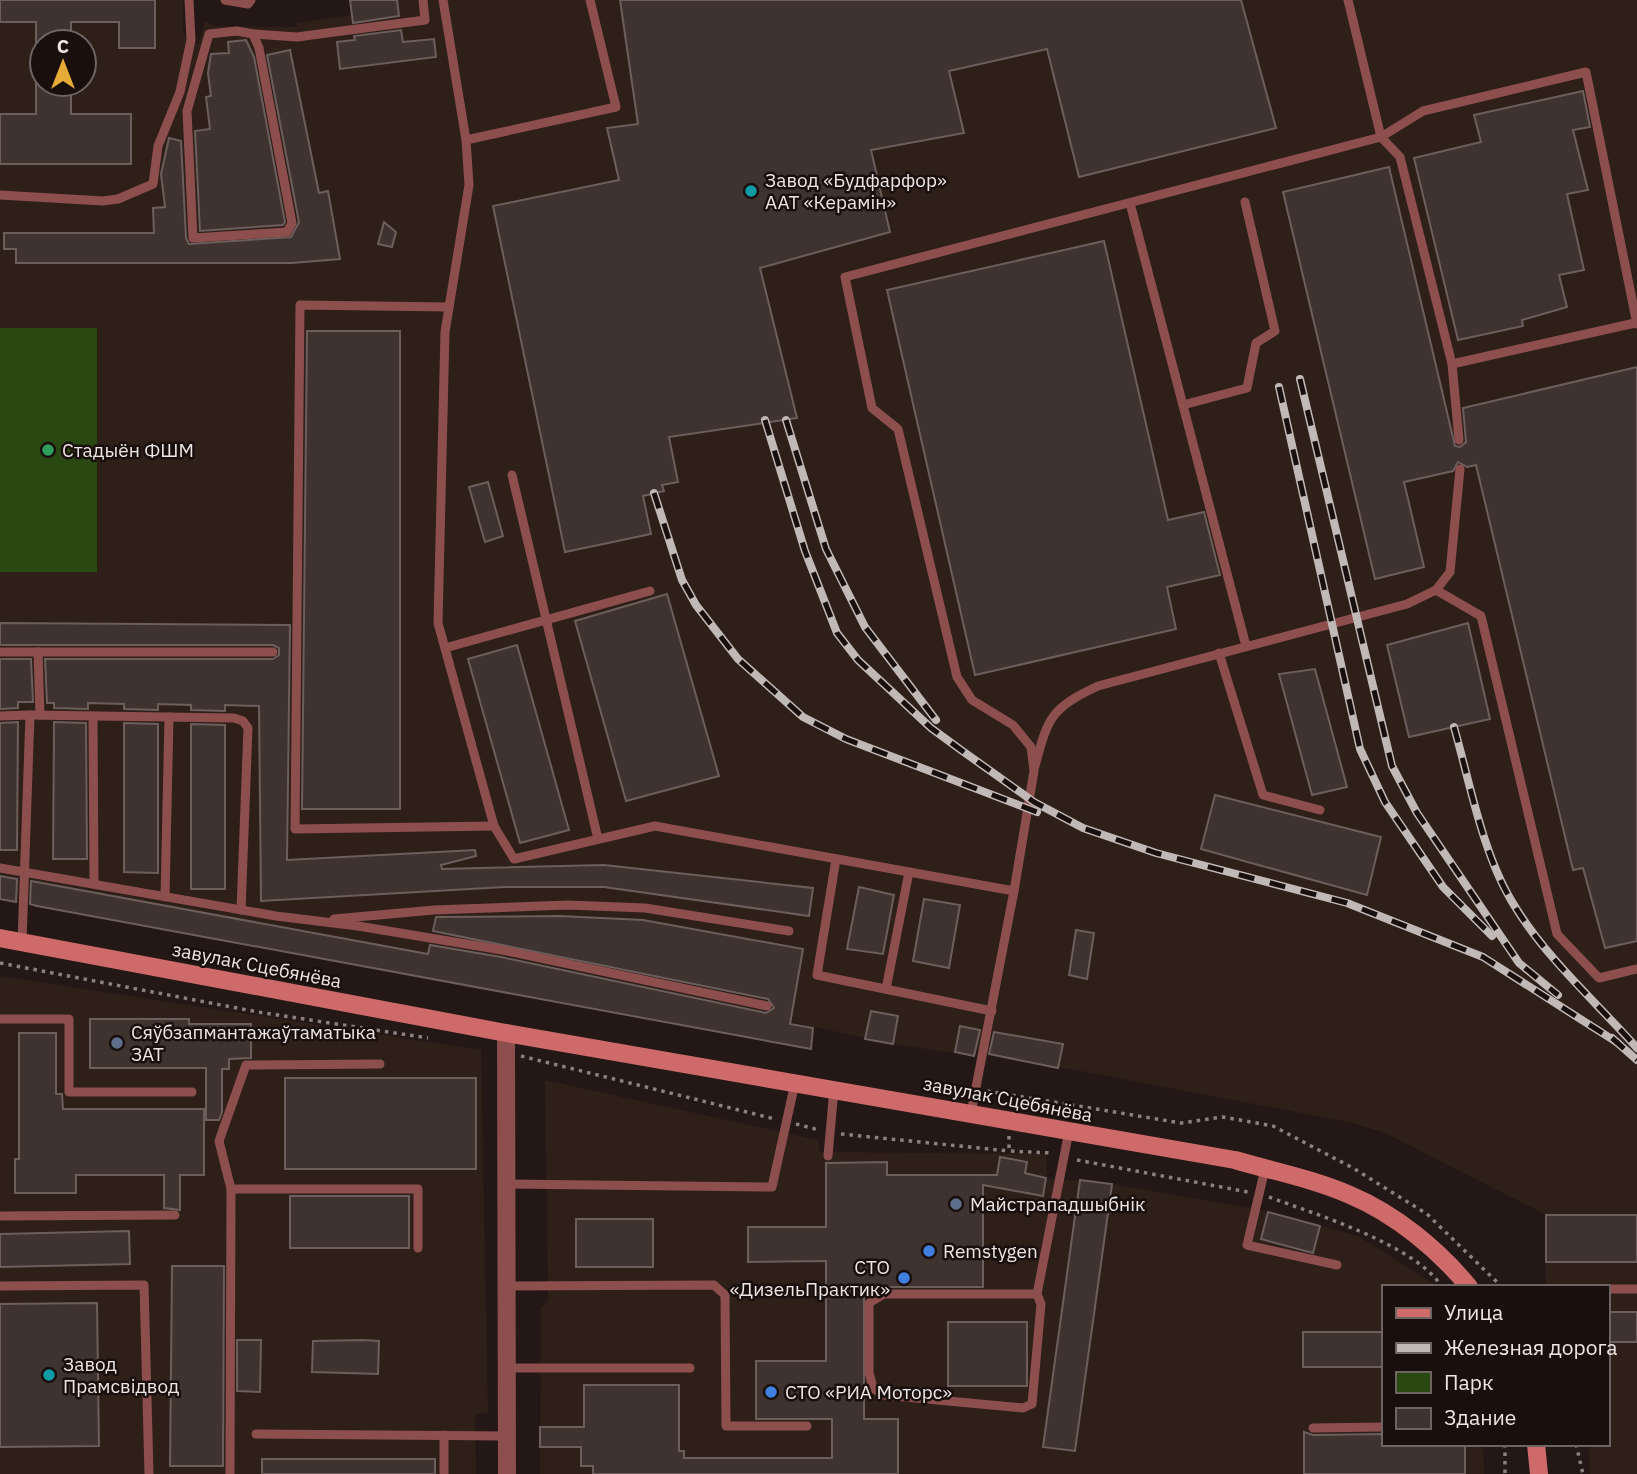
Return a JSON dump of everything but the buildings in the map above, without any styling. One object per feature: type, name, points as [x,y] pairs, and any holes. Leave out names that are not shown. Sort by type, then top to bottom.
[{"type":"street","name":"завулак Сцебянёва","points":[[0,938],[506,1033],[795,1081],[1235,1160],[1350,1195],[1416,1235],[1448,1261],[1467,1285]]},
{"type":"street","points":[[506,1033],[507,1474]]},
{"type":"street","points":[[1536,1446],[1539,1474]]},
{"type":"lane","points":[[0,195],[103,201],[118,199],[153,184],[158,146],[180,92],[191,40],[189,0]]},
{"type":"lane","points":[[225,0],[248,4],[251,0]]},
{"type":"lane","points":[[190,28],[209,34],[237,31],[297,37],[425,20],[423,0]]},
{"type":"lane","points":[[443,0],[466,140],[469,185],[444,332],[438,622],[494,826],[514,859],[655,826],[1014,891]]},
{"type":"lane","points":[[466,140],[616,107],[590,0]]},
{"type":"lane","points":[[1348,0],[1381,138],[1399,157],[1452,364],[1459,439]]},
{"type":"lane","points":[[209,34],[187,111],[193,238],[287,232],[292,223],[259,48],[253,34]]},
{"type":"lane","points":[[1034,771],[1031,747],[1013,725],[972,700],[957,677],[898,429],[872,408],[845,277],[1381,138],[1423,111],[1586,72],[1636,324],[1452,364]]},
{"type":"lane","points":[[1182,405],[1247,388],[1256,343],[1275,331],[1245,202]]},
{"type":"lane","points":[[1130,203],[1246,646]]},
{"type":"lane","points":[[449,307],[300,306],[295,829],[494,826]]},
{"type":"lane","points":[[971,1113],[992,1011],[1034,771],[1046,725],[1066,701],[1098,686],[1407,604],[1436,590],[1450,572],[1461,469]]},
{"type":"lane","points":[[512,475],[598,839]]},
{"type":"lane","points":[[1436,590],[1481,616],[1557,934],[1599,978],[1637,969]]},
{"type":"lane","points":[[445,648],[650,591]]},
{"type":"lane","points":[[0,652],[273,652]]},
{"type":"lane","points":[[22,942],[38,652]]},
{"type":"lane","points":[[1219,653],[1263,795],[1320,810]]},
{"type":"lane","points":[[0,716],[234,718],[243,721],[248,728],[241,910]]},
{"type":"lane","points":[[93,716],[93,884]]},
{"type":"lane","points":[[165,897],[169,717]]},
{"type":"lane","points":[[836,859],[817,975],[992,1011]]},
{"type":"lane","points":[[0,868],[241,910],[502,950],[767,1006]]},
{"type":"lane","points":[[886,989],[909,872]]},
{"type":"lane","points":[[318,920],[434,910],[567,905],[645,908],[789,931]]},
{"type":"lane","points":[[0,1019],[69,1019],[69,1092],[192,1092]]},
{"type":"lane","points":[[230,1474],[231,1189],[219,1141],[246,1065],[380,1064]]},
{"type":"lane","points":[[506,1184],[772,1187],[795,1081]]},
{"type":"lane","points":[[828,1156],[835,1088]]},
{"type":"lane","points":[[1037,1294],[884,1294],[873,1297],[869,1303],[869,1372],[873,1388],[883,1395],[1023,1408],[1032,1404],[1041,1304],[1037,1294],[1069,1131]]},
{"type":"lane","points":[[1265,1169],[1247,1245],[1337,1265]]},
{"type":"lane","points":[[231,1189],[418,1189],[418,1248]]},
{"type":"lane","points":[[0,1216],[174,1215]]},
{"type":"lane","points":[[0,1286],[145,1285],[149,1474]]},
{"type":"lane","points":[[507,1286],[714,1285],[725,1295],[726,1426],[807,1426]]},
{"type":"lane","points":[[1609,1289],[1637,1289]]},
{"type":"lane","points":[[505,1368],[690,1368]]},
{"type":"lane","points":[[1313,1428],[1382,1427]]},
{"type":"lane","points":[[256,1434],[506,1436]]},
{"type":"lane","points":[[444,1436],[444,1474]]},
{"type":"path","points":[[1010,1095],[1009,1151],[1047,1152],[1259,1194],[1342,1223],[1406,1255],[1440,1285]]},
{"type":"path","points":[[1505,1446],[1505,1474]]},
{"type":"path","points":[[1576,1446],[1583,1474]]},
{"type":"shaded area","points":[[0,0],[183,0],[183,34],[198,45],[205,21],[214,26],[297,27],[297,23],[352,15],[350,0],[1637,0],[1637,1474],[1590,1474],[1589,1446],[1609,1446],[1609,1285],[1546,1285],[1546,1215],[1385,1133],[1353,1123],[976,1051],[974,1056],[893,1044],[791,1022],[787,1043],[0,899]]},
{"type":"shaded area","points":[[0,976],[481,1050],[488,1413],[475,1414],[476,1474],[0,1474]]},
{"type":"shaded area","points":[[545,1080],[818,1140],[819,1152],[1046,1154],[1047,1178],[1112,1184],[1256,1209],[1358,1236],[1436,1285],[1382,1285],[1382,1446],[1483,1446],[1484,1474],[540,1474],[541,1307],[548,1301]]},
{"type":"green space","name":"Стадыён ФШМ","points":[[0,328],[97,328],[97,572],[0,572]]},
{"type":"railway","points":[[1300,379],[1392,766],[1417,813],[1519,963],[1558,995]]},
{"type":"railway","points":[[1279,387],[1360,749],[1385,802],[1443,887],[1492,936]]},
{"type":"railway","points":[[765,420],[805,551],[837,633],[858,660],[931,728],[961,750],[1034,802],[1083,828],[1156,853],[1347,903],[1483,957],[1618,1043]]},
{"type":"railway","points":[[786,420],[826,549],[865,627],[936,720]]},
{"type":"railway","points":[[654,493],[682,580],[696,605],[738,659],[803,717],[846,739],[1037,812]]},
{"type":"railway","points":[[1454,727],[1486,842],[1503,886],[1541,943],[1637,1048]]},
{"type":"railway","points":[[1612,1038],[1637,1060]]},
{"type":"place","name":"Завод «Будфарфор» ААТ «Керамін»","points":[[751,191]]},
{"type":"place","name":"Стадыён ФШМ","points":[[48,450]]},
{"type":"place","name":"Сяўбзапмантажаўтаматыка ЗАТ","points":[[117,1043]]},
{"type":"place","name":"Майстрападшыбнік","points":[[956,1204]]},
{"type":"place","name":"Remstygen","points":[[929,1251]]},
{"type":"place","name":"СТО «ДизельПрактик»","points":[[904,1278]]},
{"type":"place","name":"Завод Прамсвідвод","points":[[49,1375]]},
{"type":"place","name":"СТО «РИА Моторс»","points":[[771,1392]]}]
